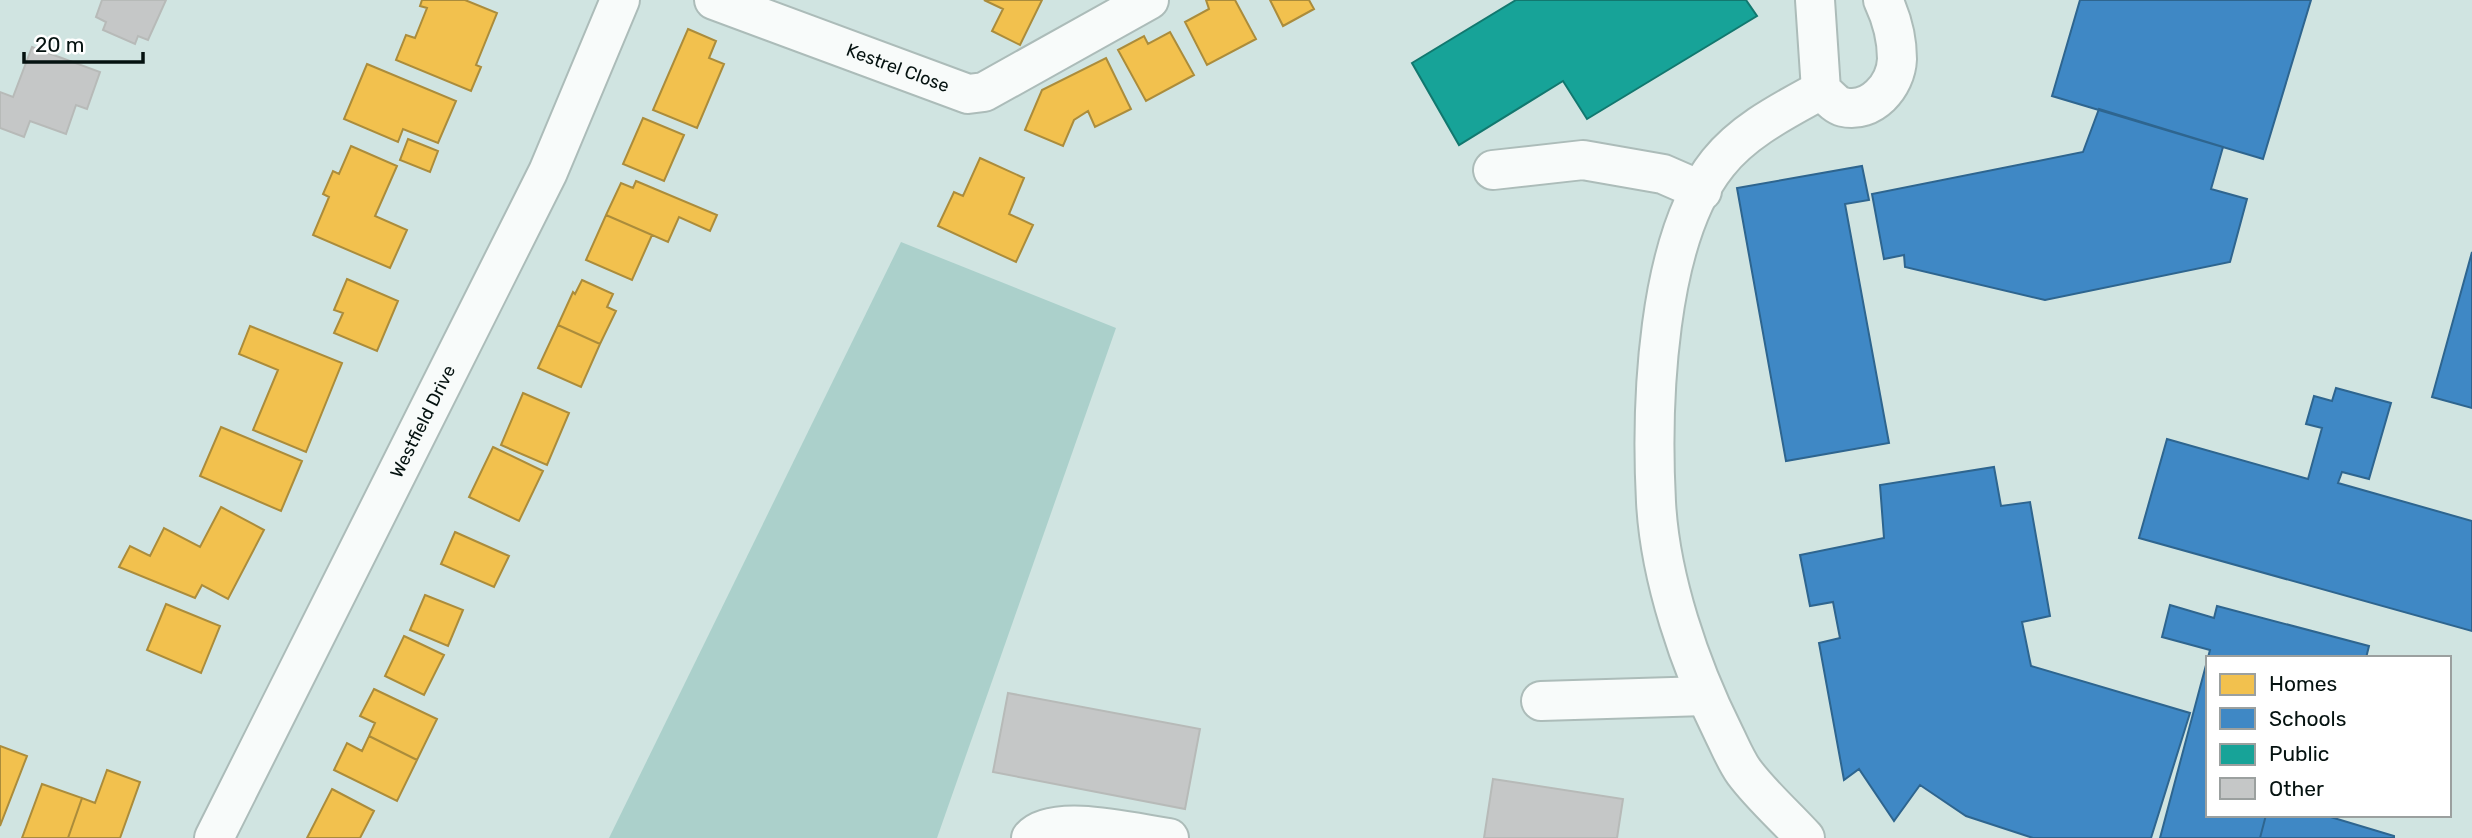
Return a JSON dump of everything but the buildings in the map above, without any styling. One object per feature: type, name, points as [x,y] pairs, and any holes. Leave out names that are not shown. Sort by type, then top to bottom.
[{"type":"street","name":"Westfield Drive","points":[[214,838],[548,172],[620,0]]},
{"type":"street","name":"Kestrel Close","points":[[714,0],[968,94],[984,92],[1149,0]]},
{"type":"street","points":[[1815,0],[1821,90],[1840,107],[1862,108],[1878,97],[1891,81],[1897,59],[1891,15],[1883,0]]},
{"type":"street","points":[[1805,838],[1743,771],[1705,696],[1673,604],[1656,503],[1657,363],[1670,268],[1702,191],[1718,163],[1755,128],[1821,90]]},
{"type":"street","points":[[1493,170],[1583,160],[1663,174],[1702,191]]},
{"type":"street","points":[[1541,701],[1705,696]]},
{"type":"street","points":[[1031,838],[1037,832],[1066,824],[1169,838]]},
{"type":"shaded area","points":[[901,242],[1116,328],[937,838],[609,838]]}]
